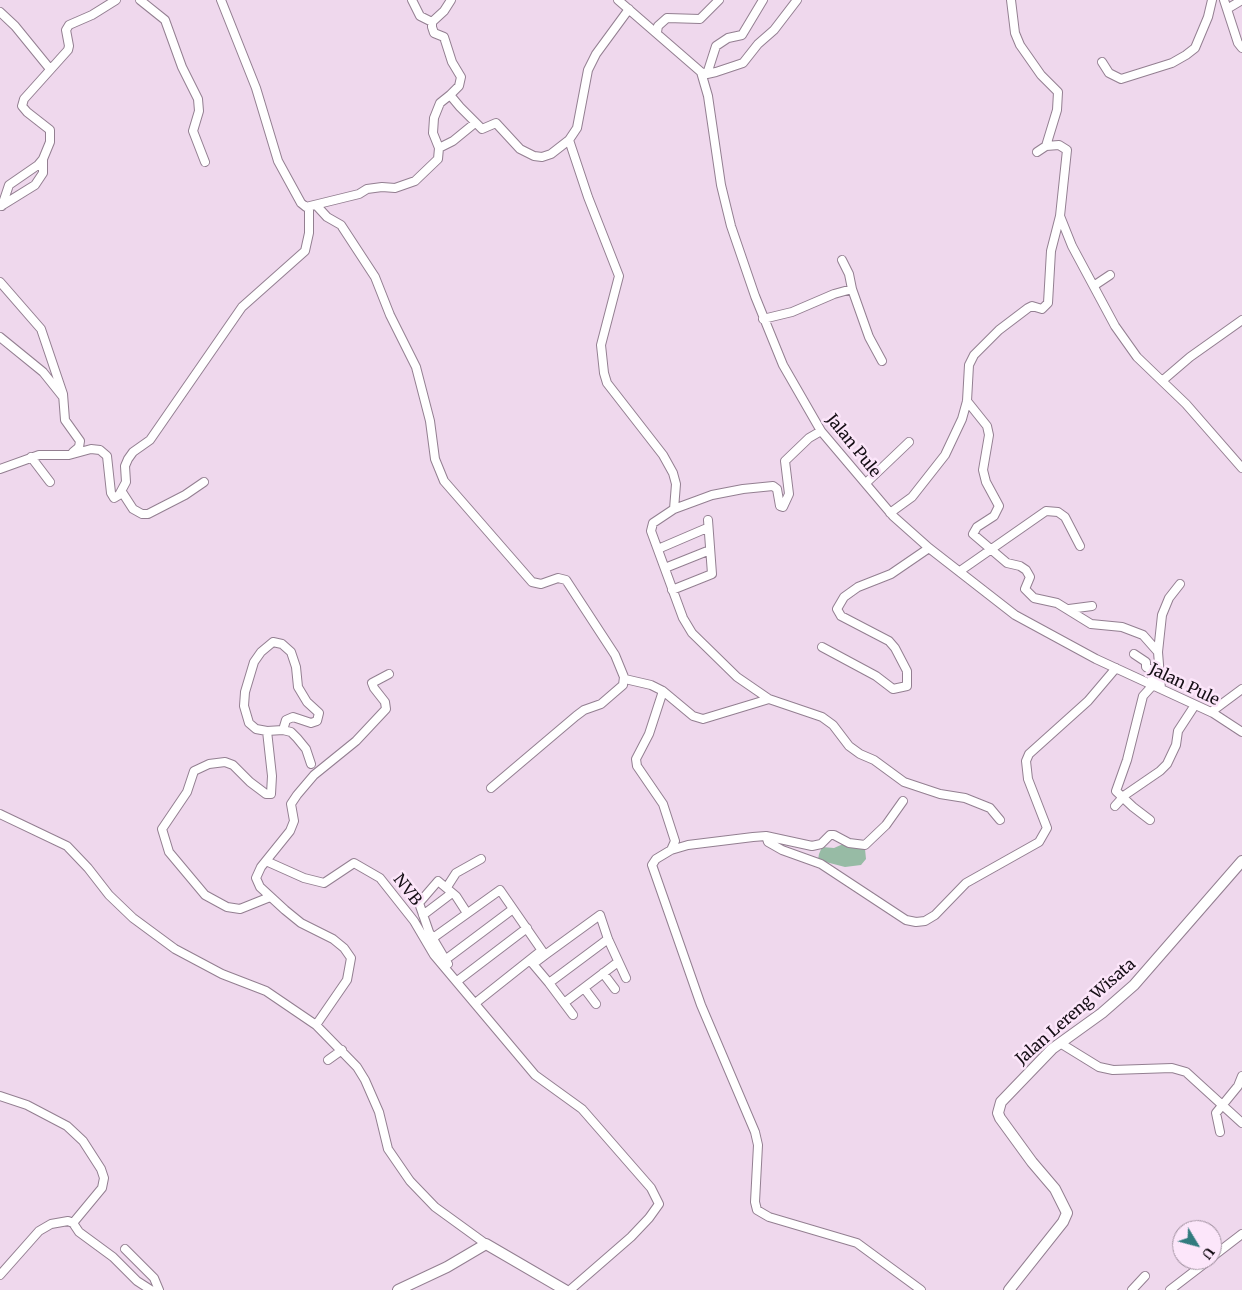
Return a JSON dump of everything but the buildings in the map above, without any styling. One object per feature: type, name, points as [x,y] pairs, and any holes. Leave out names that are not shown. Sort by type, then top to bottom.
[{"type":"main road","name":"Jalan Lereng Wisata","points":[[1009,1290],[1058,1229],[1067,1213],[1055,1189],[1008,1132],[1000,1118],[998,1108],[1018,1083],[1060,1043],[1102,1014],[1134,985],[1242,861]]},
{"type":"main road","points":[[398,1290],[447,1267],[486,1244],[565,1290]]},
{"type":"street","points":[[1,206],[35,185],[43,173],[43,159],[50,142],[50,130],[22,106],[24,98],[68,50],[66,30],[69,26],[92,15],[116,0]]},
{"type":"street","points":[[140,0],[165,20],[182,67],[198,99],[199,111],[193,131],[205,162]]},
{"type":"street","points":[[221,0],[256,88],[278,161],[301,203],[312,206],[341,226],[375,277],[390,315],[416,367],[430,421],[435,458],[444,481],[532,582],[541,584],[558,578],[566,580],[615,656],[625,680]]},
{"type":"street","points":[[412,0],[420,16],[432,22]]},
{"type":"street","points":[[432,22],[444,11],[451,0]]},
{"type":"street","points":[[656,32],[658,26],[667,18],[700,19],[719,0]]},
{"type":"street","points":[[704,73],[716,46],[728,38],[742,35],[763,0]]},
{"type":"street","points":[[704,73],[743,63],[758,44],[774,30],[797,0]]},
{"type":"street","points":[[1011,0],[1015,34],[1020,45],[1041,75],[1058,92],[1057,110],[1046,146]]},
{"type":"street","points":[[1102,62],[1109,72],[1121,78],[1172,63],[1195,48],[1208,17],[1212,0]]},
{"type":"street","points":[[1224,0],[1242,48]]},
{"type":"street","points":[[1227,9],[1242,0]]},
{"type":"street","name":"Jalan Pule","points":[[620,1],[704,73],[721,185],[731,226],[763,319],[783,365],[821,431],[890,513],[929,548],[1015,615],[1116,668],[1211,712],[1242,732]]},
{"type":"street","points":[[450,95],[474,123],[482,128],[496,123],[520,149],[534,156],[551,154],[569,140],[577,128],[588,70],[596,54],[629,9]]},
{"type":"street","points":[[0,12],[15,26],[50,69]]},
{"type":"street","points":[[312,206],[360,194],[367,190],[382,187],[395,188],[410,184],[438,159],[439,148],[433,133],[434,118],[440,103],[459,86],[461,77],[452,62],[446,39],[434,33],[432,22]]},
{"type":"street","points":[[439,148],[453,141],[474,123]]},
{"type":"street","points":[[569,140],[588,197],[619,276],[601,346],[604,373],[607,382],[663,455],[673,473],[676,484],[674,509]]},
{"type":"street","points":[[890,513],[912,497],[935,470],[958,430],[967,402],[969,365],[982,345],[1028,308],[1032,306],[1042,309],[1048,303],[1051,251],[1060,216],[1067,150],[1062,145],[1046,146],[1037,152]]},
{"type":"street","points":[[1,206],[9,185],[43,159]]},
{"type":"street","points":[[0,469],[31,457],[52,454],[69,455],[91,449],[100,450],[107,456],[112,496],[116,498],[122,492],[126,482],[128,459],[150,440],[242,307],[305,251],[312,206]]},
{"type":"street","points":[[1060,216],[1072,246],[1126,342],[1137,357],[1186,404],[1242,468]]},
{"type":"street","points":[[842,260],[849,274],[869,337],[882,361]]},
{"type":"street","points":[[1095,285],[1110,275]]},
{"type":"street","points":[[0,282],[41,329],[63,398],[65,420],[80,441],[79,447],[69,455]]},
{"type":"street","points":[[763,319],[792,312],[852,288]]},
{"type":"street","points":[[1162,381],[1190,357],[1242,320]]},
{"type":"street","points":[[0,337],[44,372],[63,398]]},
{"type":"street","points":[[967,402],[987,426],[989,435],[983,470],[986,482],[999,506],[994,516],[977,526],[973,531],[976,537],[1009,564],[1020,566],[1026,570],[1030,577],[1026,589],[1032,597],[1053,601],[1091,624],[1134,630],[1143,635],[1158,652]]},
{"type":"street","points":[[821,431],[809,438],[785,461],[789,494],[783,507],[780,506],[777,490],[773,486],[712,495],[674,509],[653,523],[651,531],[683,618],[692,633],[738,677],[769,699],[822,717],[833,725],[849,746],[860,754],[874,760],[904,782],[940,794],[965,798],[990,808],[1000,820]]},
{"type":"street","points":[[866,483],[909,442]]},
{"type":"street","points":[[31,457],[50,482]]},
{"type":"street","points":[[122,492],[133,509],[142,514],[148,514],[185,495],[204,482]]},
{"type":"street","points":[[960,571],[1046,511],[1058,512],[1064,517],[1080,546]]},
{"type":"street","points":[[658,549],[708,524],[712,574],[672,590]]},
{"type":"street","points":[[822,647],[876,676],[893,689],[907,686],[907,671],[895,648],[889,641],[841,616],[838,609],[844,597],[858,587],[891,574],[929,548]]},
{"type":"street","points":[[665,568],[710,550]]},
{"type":"street","points":[[1157,687],[1162,615],[1169,598],[1180,584]]},
{"type":"street","points":[[1069,609],[1092,606]]},
{"type":"street","points":[[283,730],[283,724],[290,718],[293,717],[310,724],[317,721],[319,713],[307,702],[298,687],[291,652],[282,644],[273,642],[261,652],[254,662],[245,692],[244,706],[249,723],[256,729],[291,732],[306,749],[311,764]]},
{"type":"street","points":[[1134,654],[1145,661],[1146,667],[1151,670],[1157,687]]},
{"type":"street","points":[[766,836],[768,842],[782,850],[821,864],[906,920],[925,921],[935,915],[966,883],[1039,842],[1048,828],[1028,779],[1026,761],[1029,754],[1088,702],[1116,668]]},
{"type":"street","points":[[316,1025],[347,980],[351,958],[338,944],[301,922],[270,897],[257,882],[257,873],[290,831],[294,821],[291,804],[297,795],[314,775],[356,741],[386,709],[385,702],[372,684],[375,680],[389,674]]},
{"type":"street","points":[[625,680],[652,685],[663,691],[692,716],[703,719],[769,699]]},
{"type":"street","points":[[491,788],[576,716],[584,710],[601,704],[620,688],[625,680]]},
{"type":"street","points":[[1150,820],[1116,791],[1127,760],[1137,712],[1143,696],[1157,687]]},
{"type":"street","points":[[1211,712],[1242,689]]},
{"type":"street","points":[[663,691],[649,734],[636,759],[637,766],[663,804],[674,841],[671,850]]},
{"type":"street","points":[[1115,806],[1143,781],[1152,778],[1167,764],[1176,746],[1178,731],[1195,705]]},
{"type":"street","points":[[267,731],[272,776],[271,794],[266,794],[250,782],[233,765],[225,762],[210,764],[194,771],[186,792],[162,829],[169,852],[205,895],[227,908],[240,909],[270,897]]},
{"type":"street","points":[[903,801],[886,825],[865,845],[849,844],[834,835],[830,835],[821,844],[812,846],[766,836],[716,841],[671,850],[656,859],[652,865],[701,1005],[755,1132],[758,1146],[755,1202],[758,1210],[769,1218],[857,1243],[921,1290]]},
{"type":"street","points":[[0,814],[67,846],[88,868],[109,895],[133,918],[175,950],[222,974],[266,991],[316,1025],[342,1050],[365,1080],[379,1112],[388,1149],[410,1181],[435,1207],[486,1244]]},
{"type":"street","points":[[423,915],[450,890],[456,873],[481,859]]},
{"type":"street","name":"NVB","points":[[266,861],[304,878],[324,883],[354,863],[380,878],[414,921],[434,955],[485,1015]]},
{"type":"street","points":[[467,913],[450,890],[438,881],[419,902],[433,938],[445,960],[478,1001],[485,1015],[535,1075],[582,1109],[651,1188],[659,1204],[631,1237],[570,1290]]},
{"type":"street","points":[[433,938],[500,890],[528,928],[543,953]]},
{"type":"street","points":[[445,960],[513,909]]},
{"type":"street","points":[[478,1001],[543,953],[600,915],[608,939],[626,978]]},
{"type":"street","points":[[460,979],[528,928]]},
{"type":"street","points":[[549,983],[608,939]]},
{"type":"street","points":[[531,962],[573,1015]]},
{"type":"street","points":[[564,1003],[618,962]]},
{"type":"street","points":[[603,973],[614,989]]},
{"type":"street","points":[[584,988],[596,1004]]},
{"type":"street","points":[[1060,1043],[1099,1067],[1113,1070],[1180,1070],[1186,1072],[1242,1123]]},
{"type":"street","points":[[328,1060],[342,1050]]},
{"type":"street","points":[[1220,1132],[1216,1113],[1238,1086],[1242,1076]]},
{"type":"street","points":[[0,1096],[27,1105],[67,1126],[83,1141],[101,1169],[104,1178],[102,1188],[73,1223],[50,1224],[39,1231],[0,1275]]},
{"type":"street","points":[[73,1223],[79,1232],[113,1257],[137,1281],[151,1290]]},
{"type":"street","points":[[1222,1250],[1242,1234]]},
{"type":"street","points":[[125,1249],[154,1278],[159,1290]]},
{"type":"street","points":[[1170,1290],[1196,1270]]},
{"type":"street","points":[[1132,1290],[1145,1276]]},
{"type":"green space","points":[[850,841],[865,849],[866,859],[861,865],[845,867],[818,860],[822,847],[834,848]]}]
